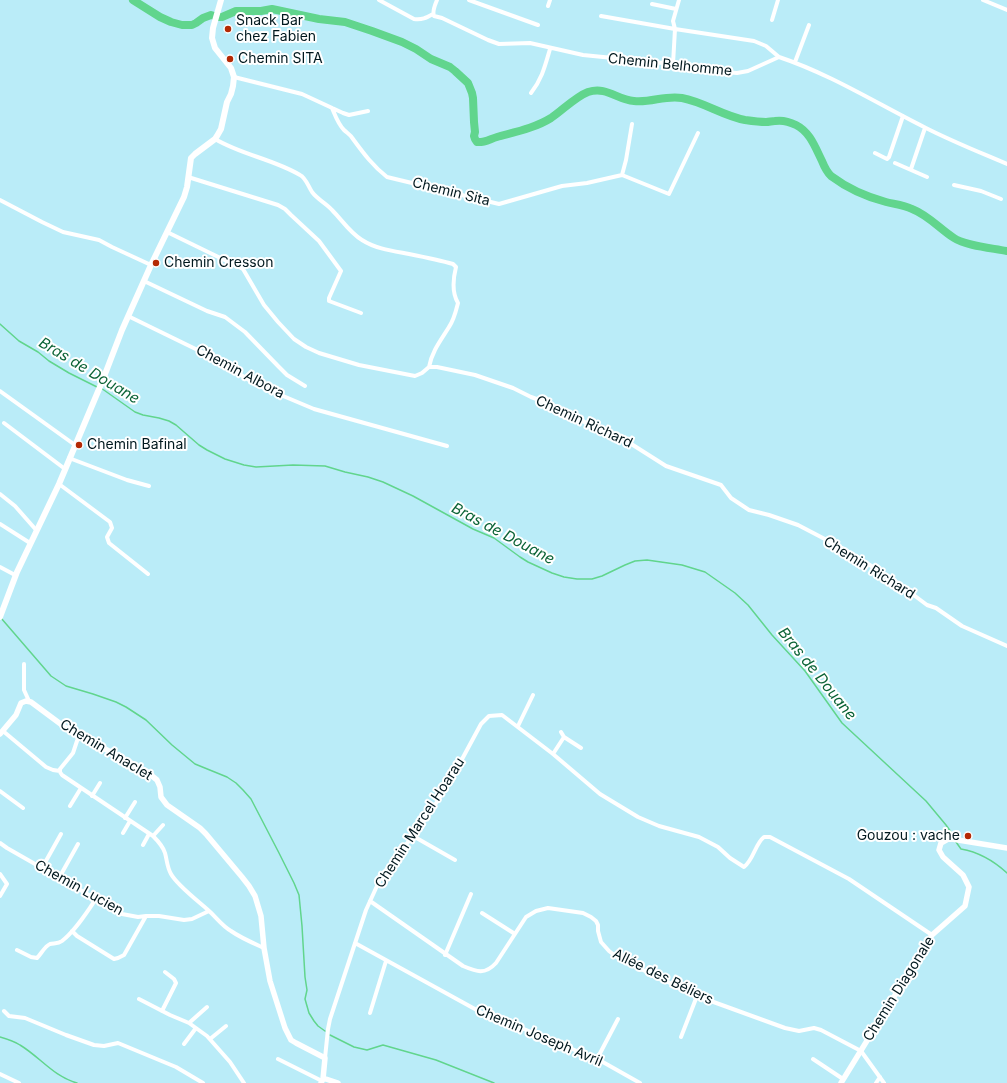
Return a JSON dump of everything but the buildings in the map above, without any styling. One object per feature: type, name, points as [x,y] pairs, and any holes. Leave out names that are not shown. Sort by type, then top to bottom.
[{"type":"main road","points":[[1,615],[15,575],[59,484],[128,316],[184,197],[187,188],[190,158],[215,139],[221,129],[234,78],[231,68],[215,48],[212,38],[213,28],[221,1]]},
{"type":"street","points":[[379,0],[417,19],[426,18],[433,12],[437,0]]},
{"type":"street","points":[[469,0],[538,25]]},
{"type":"street","points":[[548,6],[550,0]]},
{"type":"street","points":[[673,64],[675,29],[673,21],[679,0]]},
{"type":"street","points":[[772,20],[778,0]]},
{"type":"street","points":[[983,0],[1007,10]]},
{"type":"street","points":[[652,4],[676,9]]},
{"type":"street","name":"Chemin Belhomme","points":[[433,12],[434,16],[442,18],[493,42],[507,44],[530,44],[583,55],[673,64],[699,70],[737,73],[748,71],[779,57]]},
{"type":"street","points":[[601,16],[754,41],[766,46],[779,57],[817,71],[925,128],[1007,164]]},
{"type":"street","points":[[795,62],[809,25]]},
{"type":"street","points":[[531,93],[541,78],[550,48]]},
{"type":"street","points":[[234,78],[298,92],[349,115],[368,111]]},
{"type":"street","name":"Chemin Sita","points":[[332,108],[343,129],[352,137],[375,168],[387,177],[485,200],[492,203],[499,204],[562,186],[587,183],[622,175]]},
{"type":"street","points":[[875,153],[887,159],[889,158],[902,116]]},
{"type":"street","points":[[632,124],[622,175],[669,194],[698,133]]},
{"type":"street","points":[[911,169],[925,128]]},
{"type":"street","points":[[167,232],[243,268],[264,304],[278,322],[294,339],[306,348],[319,353],[360,365],[415,376],[422,373],[429,366],[436,347],[450,326],[458,303],[454,287],[456,267],[453,264],[373,246],[361,240],[331,208],[322,202],[311,191],[307,182],[302,176],[286,168],[236,150],[215,139]]},
{"type":"street","points":[[895,163],[927,177]]},
{"type":"street","points":[[188,177],[278,205],[285,209],[319,241],[341,271],[329,298],[330,301],[361,313]]},
{"type":"street","points":[[954,185],[981,191],[1001,199]]},
{"type":"street","points":[[0,200],[63,232],[99,240],[151,265]]},
{"type":"street","points":[[144,280],[207,311],[225,317],[245,332],[283,371],[305,386]]},
{"type":"street","name":"Chemin Albora","points":[[128,316],[212,357],[257,385],[308,407],[447,446]]},
{"type":"street","name":"Chemin Richard","points":[[429,366],[475,375],[514,388],[576,417],[595,429],[625,440],[666,466],[721,485],[731,498],[749,510],[769,515],[798,526],[835,545],[891,578],[928,605],[936,608],[962,626],[1007,646]]},
{"type":"street","points":[[0,391],[75,445]]},
{"type":"street","points":[[4,423],[65,469]]},
{"type":"street","points":[[69,458],[127,480],[149,486]]},
{"type":"street","points":[[59,484],[110,522],[112,528],[107,537],[109,544],[148,574]]},
{"type":"street","points":[[0,494],[15,506],[37,531]]},
{"type":"street","points":[[0,524],[30,543]]},
{"type":"street","points":[[0,568],[15,575]]},
{"type":"street","points":[[24,664],[24,690],[29,701],[22,703],[16,715],[1,732],[46,767],[60,771]]},
{"type":"street","points":[[518,726],[533,695]]},
{"type":"street","name":"Chemin Anaclet","points":[[29,701],[66,728],[152,775],[159,783],[161,797],[167,805],[200,828],[214,843],[249,886],[255,896],[261,916],[264,948],[270,981],[289,1036],[296,1044],[325,1058]]},
{"type":"street","name":"Chemin Marcel Hoarau","points":[[325,1058],[329,1023],[370,901],[382,876],[420,827],[447,787],[481,724],[489,716],[502,715],[553,754],[600,794],[638,817],[659,826],[699,837],[718,847],[730,858],[744,867],[751,858],[760,840],[764,836],[770,837],[849,879],[932,935]]},
{"type":"street","points":[[561,732],[564,737],[581,748]]},
{"type":"street","points":[[60,771],[62,766],[73,753],[79,735]]},
{"type":"street","points":[[553,754],[564,737]]},
{"type":"street","points":[[60,771],[65,778],[159,841],[165,852],[168,868],[174,878],[231,932],[264,948]]},
{"type":"street","points":[[92,796],[100,783]]},
{"type":"street","points":[[70,806],[80,788]]},
{"type":"street","points":[[0,791],[23,808]]},
{"type":"street","points":[[125,818],[134,802]]},
{"type":"street","points":[[123,833],[130,821]]},
{"type":"street","points":[[143,844],[163,824]]},
{"type":"street","points":[[42,868],[61,834]]},
{"type":"street","points":[[413,836],[455,860]]},
{"type":"street","name":"Chemin Diagonale","points":[[814,1059],[842,1081],[932,935],[965,906],[969,887],[964,875],[943,857],[939,850],[941,843],[948,839],[955,839],[1007,848]]},
{"type":"street","name":"Chemin Lucien","points":[[0,843],[6,848],[122,914],[138,917],[159,916],[184,920],[192,919],[209,911]]},
{"type":"street","points":[[59,878],[78,844]]},
{"type":"street","points":[[0,874],[8,884],[0,896]]},
{"type":"street","points":[[445,954],[471,894]]},
{"type":"street","points":[[17,950],[36,958],[50,944],[62,942],[96,899]]},
{"type":"street","name":"Allée des Béliers","points":[[370,901],[463,966],[480,972],[492,968],[526,917],[536,911],[548,908],[583,913],[596,921],[601,942],[618,958],[697,996],[793,1031],[814,1028],[821,1030],[861,1051],[884,1083]]},
{"type":"street","points":[[482,913],[515,934]]},
{"type":"street","points":[[72,931],[77,936],[114,959],[124,955],[146,916]]},
{"type":"street","name":"Chemin Joseph Avril","points":[[355,944],[492,1019],[507,1022],[597,1059],[640,1083]]},
{"type":"street","points":[[370,1013],[386,961]]},
{"type":"street","points":[[162,1011],[176,983],[174,979],[165,972]]},
{"type":"street","points":[[681,1037],[697,996]]},
{"type":"street","points":[[139,999],[189,1023],[210,1039],[230,1062],[244,1083]]},
{"type":"street","points":[[189,1023],[207,1007]]},
{"type":"street","points":[[4,1011],[9,1016],[25,1018],[94,1045],[104,1046],[118,1043],[176,1067],[203,1083]]},
{"type":"street","points":[[597,1059],[618,1019]]},
{"type":"street","points":[[210,1039],[226,1026]]},
{"type":"street","points":[[184,1044],[196,1028]]},
{"type":"street","points":[[322,1081],[325,1058]]},
{"type":"street","points":[[278,1059],[322,1081],[326,1079],[338,1083]]},
{"type":"street","points":[[0,1074],[19,1083]]},
{"type":"street","points":[[876,1083],[880,1076]]},
{"type":"waterway","points":[[133,0],[160,17],[182,25],[192,25],[211,15],[222,17],[236,11],[261,11],[272,9],[319,19],[345,22],[402,42],[431,59],[450,67],[468,83],[473,98],[474,136],[477,142],[485,141],[538,124],[551,118],[578,97],[588,92],[595,91],[606,92],[634,101],[676,97],[690,100],[745,120],[761,122],[788,122],[801,128],[809,136],[828,173],[857,192],[872,198],[906,206],[929,218],[959,241],[972,245],[1007,251]]},
{"type":"waterway","name":"Bras de Douane","points":[[0,324],[19,341],[38,352],[49,361],[97,387]]},
{"type":"waterway","name":"Bras de Douane","points":[[101,388],[135,412],[169,421],[176,425],[199,445],[225,459],[256,467],[293,465],[325,466],[383,482],[413,496],[473,529],[494,538],[528,562],[564,577],[592,579],[635,561],[647,560],[682,565],[705,572],[735,593],[748,605],[772,635],[805,671],[842,723],[926,801],[946,825],[953,837]]},
{"type":"waterway","points":[[1,618],[51,676],[66,686],[116,702],[126,707],[146,720],[172,745],[195,764],[227,777],[236,783],[251,799],[299,895],[307,990],[305,999],[309,1013],[318,1026],[325,1031]]},
{"type":"waterway","name":"Bras de Douane","points":[[956,842],[961,849],[974,852],[986,858],[1007,873]]},
{"type":"waterway","points":[[330,1035],[354,1047],[367,1050],[383,1045],[436,1060],[494,1083]]},
{"type":"waterway","points":[[0,1037],[18,1044],[54,1072],[77,1083]]},
{"type":"place","name":"Snack Bar chez Fabien","points":[[228,29]]},
{"type":"place","name":"Chemin SITA","points":[[230,59]]},
{"type":"place","name":"Chemin Cresson","points":[[156,263]]},
{"type":"place","name":"Chemin Bafinal","points":[[79,445]]},
{"type":"place","name":"Gouzou : vache","points":[[968,836]]}]
